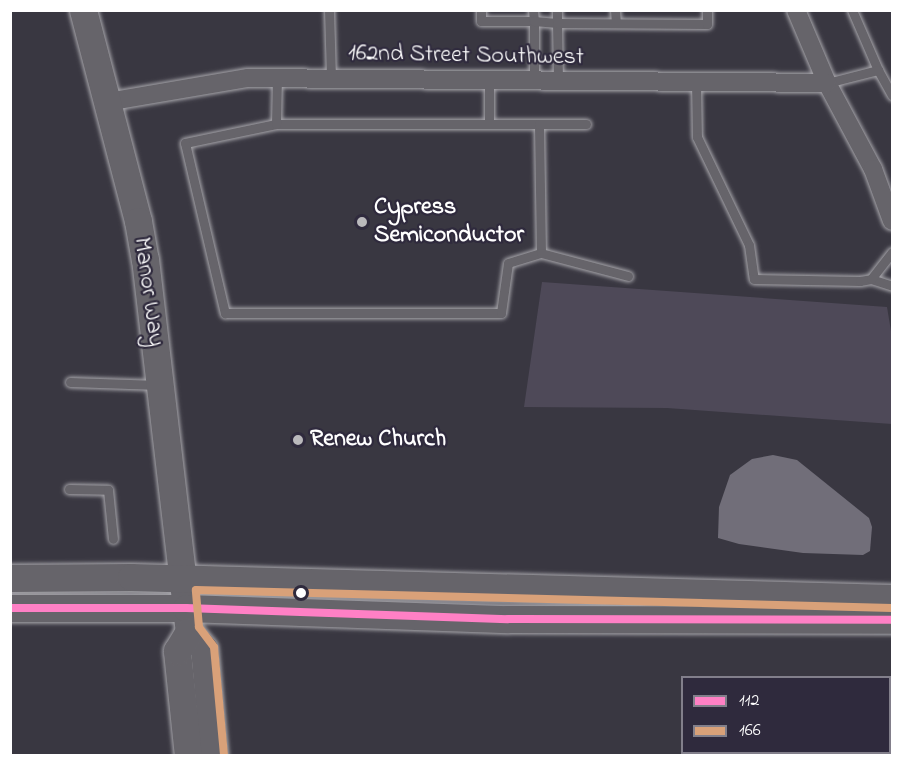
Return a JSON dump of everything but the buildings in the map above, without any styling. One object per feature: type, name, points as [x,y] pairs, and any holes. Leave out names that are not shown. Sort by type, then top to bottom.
[{"type":"main road","name":"Manor Way","points":[[83,10],[138,221],[150,287],[187,620]]},
{"type":"main road","points":[[10,578],[184,579],[892,598]]},
{"type":"main road","points":[[10,608],[187,620],[892,620]]},
{"type":"main road","points":[[187,620],[177,651],[188,756]]},
{"type":"main road","points":[[187,620],[204,649],[214,756]]},
{"type":"street","points":[[796,10],[827,83],[873,169],[892,221]]},
{"type":"street","name":"162nd Street Southwest","points":[[106,102],[248,78],[827,83]]},
{"type":"lane","points":[[329,10],[331,78]]},
{"type":"lane","points":[[480,10],[481,21],[533,16],[557,23],[707,24],[707,10]]},
{"type":"lane","points":[[556,10],[558,81]]},
{"type":"lane","points":[[615,10],[616,23]]},
{"type":"lane","points":[[852,10],[878,70],[892,95]]},
{"type":"lane","points":[[533,16],[534,80]]},
{"type":"lane","points":[[827,83],[878,70]]},
{"type":"lane","points":[[276,124],[277,78]]},
{"type":"lane","points":[[489,80],[489,124]]},
{"type":"lane","points":[[696,82],[697,137],[749,245],[754,279],[860,281],[871,279],[892,286]]},
{"type":"lane","points":[[586,124],[276,124],[185,144],[225,314],[501,313],[508,263],[541,254],[628,276]]},
{"type":"lane","points":[[539,124],[541,254]]},
{"type":"lane","points":[[871,279],[892,252]]},
{"type":"lane","points":[[70,382],[161,385]]},
{"type":"lane","points":[[69,489],[108,490],[113,539]]},
{"type":"shaded area","points":[[542,282],[887,307],[892,337],[892,424],[667,408],[524,407]]},
{"type":"shaded area","points":[[773,455],[797,460],[869,518],[872,527],[870,551],[863,555],[803,553],[739,544],[718,538],[719,507],[730,475],[752,459]]},
{"type":"transit line","name":"166","points":[[224,755],[214,647],[199,627],[196,590],[892,608]]},
{"type":"transit line","name":"112","points":[[10,608],[186,608],[508,619],[892,620]]},
{"type":"place","name":"Cypress Semiconductor","points":[[362,222]]},
{"type":"place","name":"Renew Church","points":[[298,440]]}]
